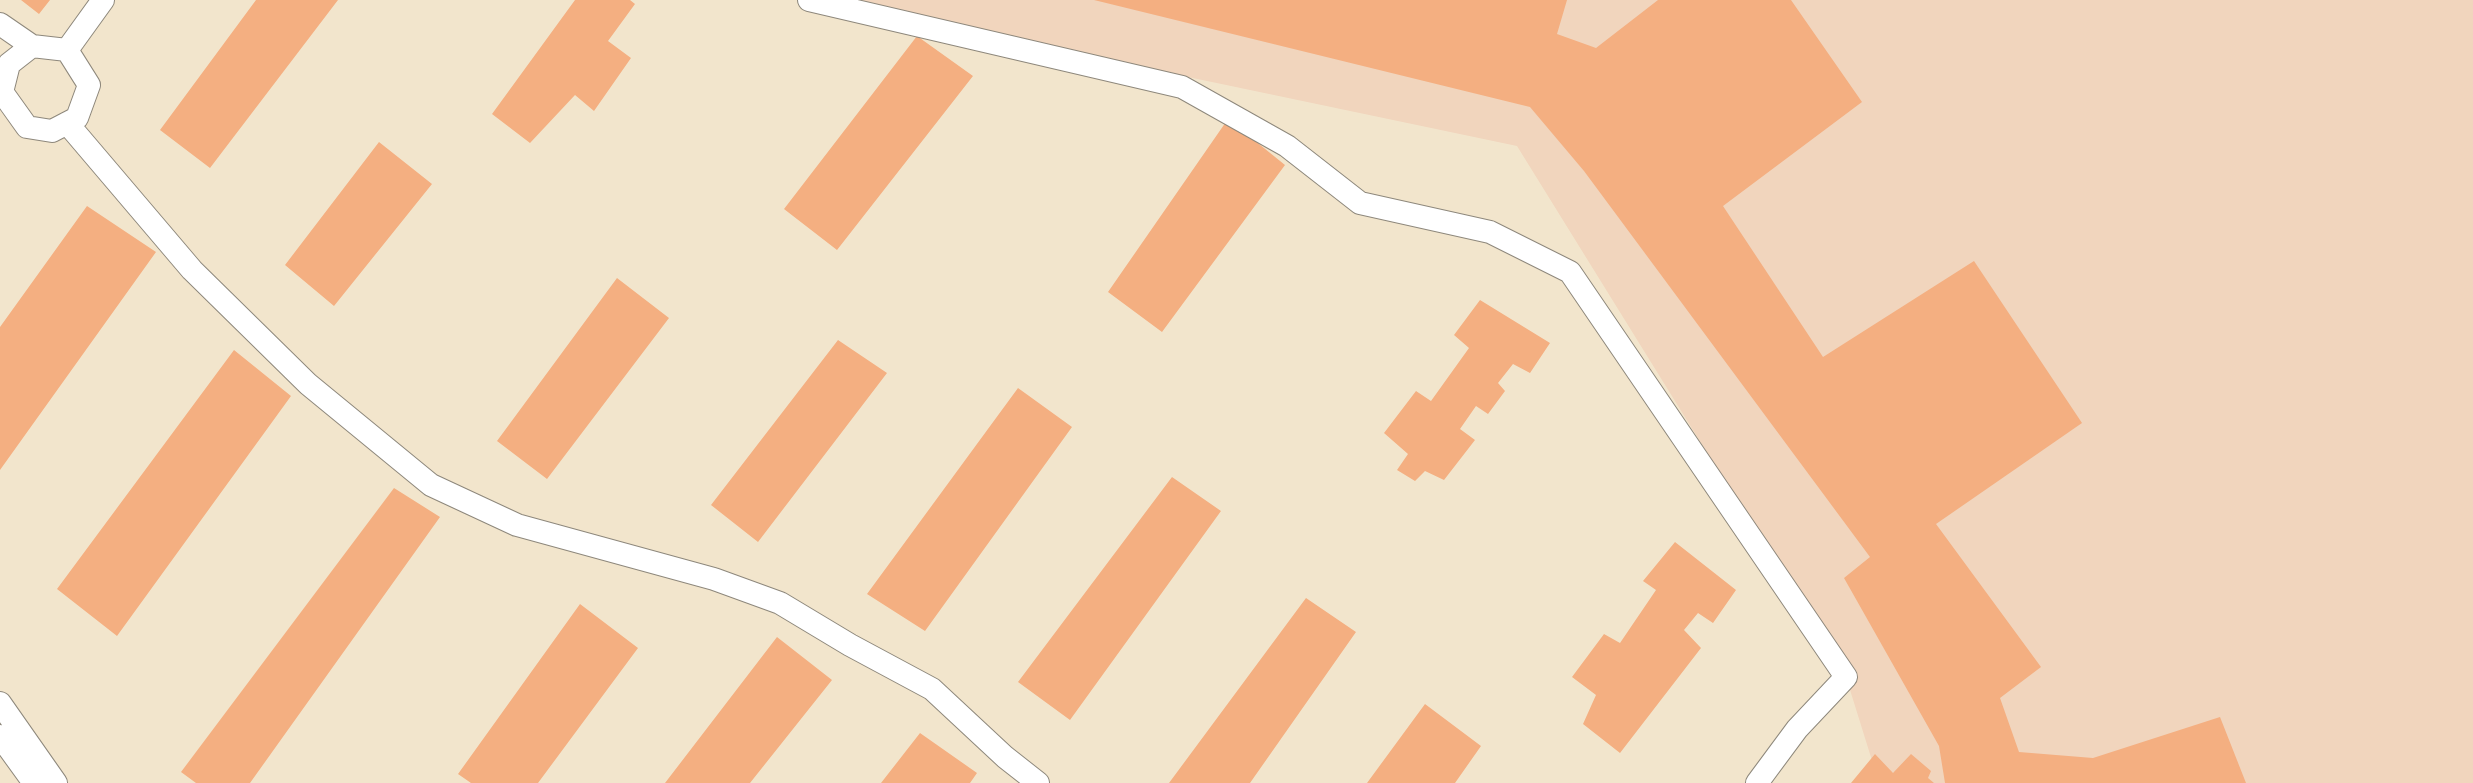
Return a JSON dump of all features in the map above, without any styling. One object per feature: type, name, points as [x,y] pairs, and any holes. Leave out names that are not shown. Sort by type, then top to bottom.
[{"type":"street","points":[[67,50],[103,0]]},
{"type":"street","points":[[809,0],[1182,87],[1287,146],[1360,203],[1490,232],[1570,272],[1846,677],[1797,729],[1757,783]]},
{"type":"street","points":[[0,24],[32,46],[67,50]]},
{"type":"street","points":[[32,46],[9,64],[2,80],[2,92],[26,127],[52,131],[77,118],[89,85],[67,50]]},
{"type":"street","points":[[67,123],[192,270],[308,384],[432,485],[517,525],[714,579],[780,604],[850,645],[932,689],[1005,757],[1038,783]]},
{"type":"street","points":[[0,703],[56,783]]},
{"type":"street","points":[[0,736],[34,783]]},
{"type":"shaded area","points":[[821,0],[2473,0],[2473,783],[1879,783],[1846,677],[1517,146]]},
{"type":"building","points":[[21,0],[50,0],[39,14]]},
{"type":"building","points":[[256,0],[338,0],[210,168],[160,130]]},
{"type":"building","points":[[575,0],[630,0],[635,4],[608,41],[631,58],[594,111],[575,95],[530,143],[492,114]]},
{"type":"building","points":[[1094,0],[1567,0],[1557,34],[1596,48],[1658,0],[1791,0],[1862,102],[1723,206],[1823,357],[1974,261],[2082,423],[1936,524],[2041,667],[2000,698],[2019,752],[2093,758],[2220,717],[2246,783],[1945,783],[1939,746],[1844,578],[1870,557],[1584,171],[1530,107]]},
{"type":"building","points":[[917,36],[973,76],[837,250],[784,209]]},
{"type":"building","points":[[1228,119],[1285,165],[1162,332],[1108,292]]},
{"type":"building","points":[[379,142],[432,184],[334,306],[285,265]]},
{"type":"building","points":[[87,206],[156,252],[0,470],[0,327]]},
{"type":"building","points":[[617,278],[669,318],[547,479],[497,441]]},
{"type":"building","points":[[1480,300],[1550,343],[1530,373],[1513,364],[1498,383],[1505,391],[1488,414],[1476,406],[1460,429],[1475,440],[1444,480],[1425,471],[1415,481],[1397,470],[1408,454],[1384,433],[1416,391],[1431,401],[1469,348],[1454,335]]},
{"type":"building","points":[[838,340],[887,373],[758,542],[711,505]]},
{"type":"building","points":[[234,350],[291,396],[117,636],[57,589]]},
{"type":"building","points":[[1018,388],[1072,427],[925,631],[867,594]]},
{"type":"building","points":[[1172,477],[1221,511],[1070,720],[1018,682]]},
{"type":"building","points":[[394,488],[440,517],[250,783],[196,783],[181,772]]},
{"type":"building","points":[[1675,542],[1736,590],[1713,623],[1698,613],[1684,630],[1701,648],[1620,753],[1583,724],[1596,695],[1572,677],[1604,634],[1620,643],[1656,590],[1643,581]]},
{"type":"building","points":[[1306,598],[1356,632],[1250,783],[1169,783]]},
{"type":"building","points":[[580,604],[638,648],[538,783],[471,783],[458,774]]},
{"type":"building","points":[[777,637],[832,680],[750,783],[665,783]]},
{"type":"building","points":[[1425,704],[1481,746],[1455,783],[1367,783]]},
{"type":"building","points":[[920,733],[977,773],[970,783],[881,783]]},
{"type":"building","points":[[1875,754],[1893,773],[1911,754],[1931,771],[1928,778],[1934,783],[1851,783]]}]
